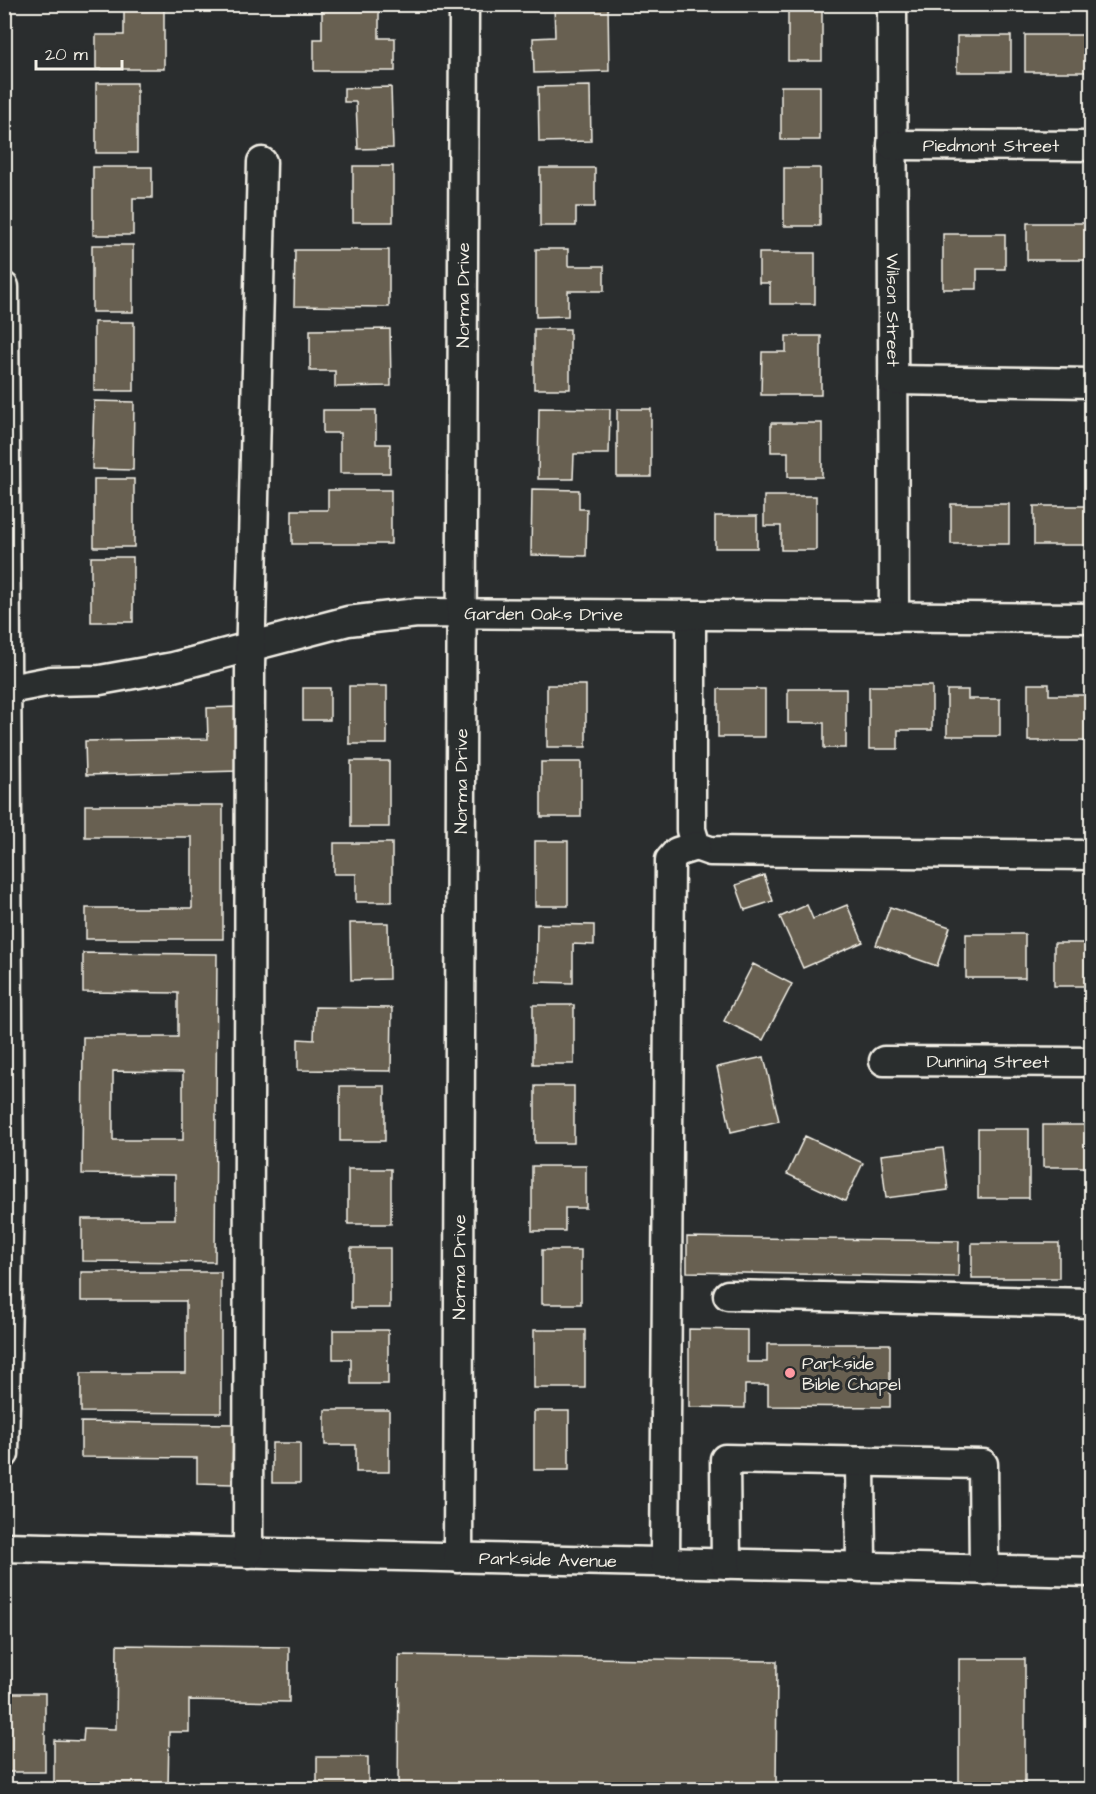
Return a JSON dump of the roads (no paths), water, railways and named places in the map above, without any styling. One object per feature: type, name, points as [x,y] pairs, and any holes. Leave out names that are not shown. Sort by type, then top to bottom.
[{"type":"street","name":"Norma Drive","points":[[458,1558],[464,4]]},
{"type":"street","name":"Wilson Street","points":[[891,4],[894,617]]},
{"type":"street","name":"Piedmont Street","points":[[892,145],[1092,146]]},
{"type":"street","points":[[248,1553],[250,646],[262,162]]},
{"type":"street","points":[[4,287],[7,1278],[4,1454]]},
{"type":"street","points":[[893,380],[1092,383]]},
{"type":"street","name":"Garden Oaks Drive","points":[[6,690],[51,681],[100,680],[173,667],[348,621],[417,613],[1092,618]]},
{"type":"street","points":[[692,615],[692,830],[696,846]]},
{"type":"street","points":[[665,1563],[670,860],[677,852],[696,846],[710,851],[1092,855]]},
{"type":"street","name":"Dunning Street","points":[[884,1061],[1092,1062]]},
{"type":"street","points":[[728,1295],[1092,1303]]},
{"type":"street","points":[[726,1564],[725,1459],[983,1464],[984,1570]]},
{"type":"street","points":[[860,1462],[861,1567]]},
{"type":"street","name":"Parkside Avenue","points":[[4,1548],[1092,1572]]},
{"type":"place","name":"Parkside Bible Chapel","points":[[790,1373]]}]
